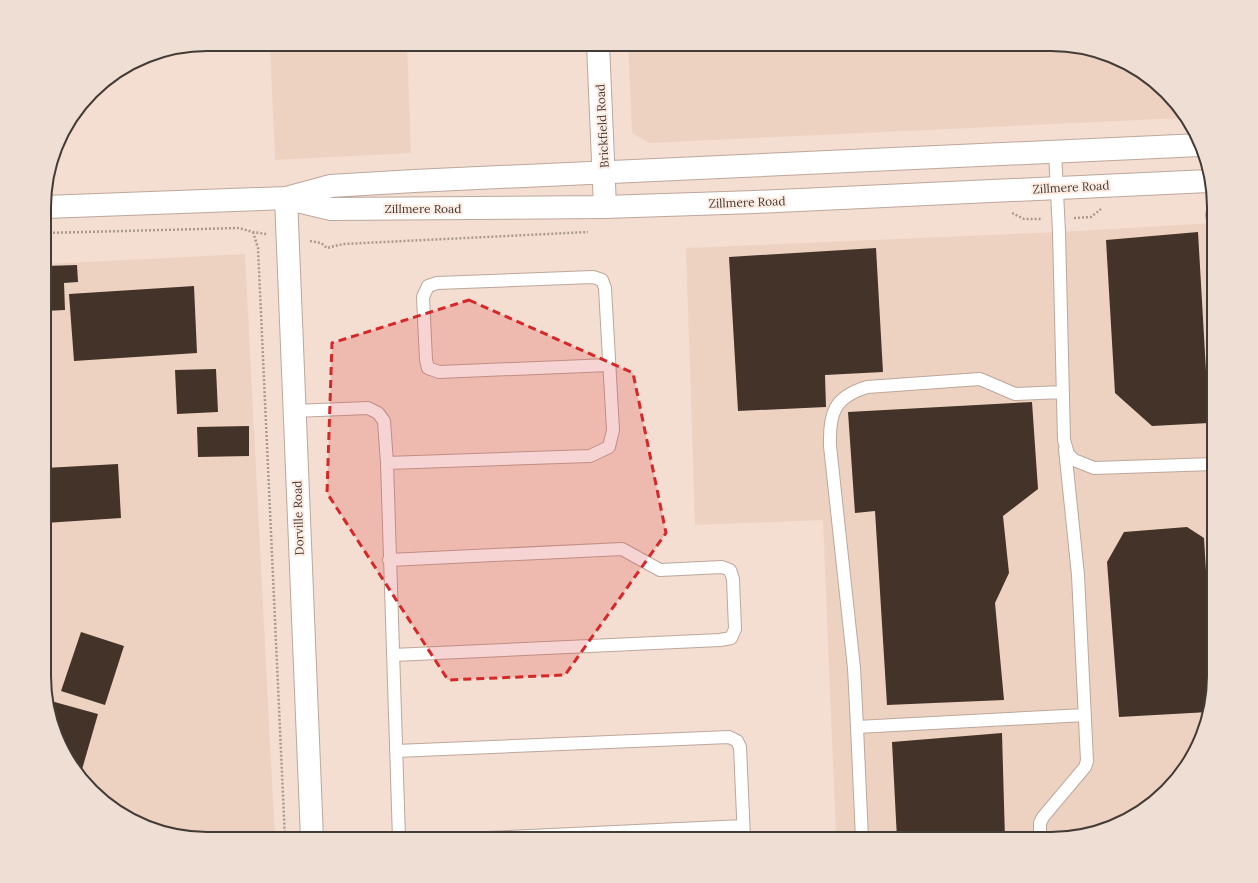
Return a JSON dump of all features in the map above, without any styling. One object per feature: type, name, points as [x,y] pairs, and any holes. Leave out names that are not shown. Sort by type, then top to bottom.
[{"type":"main road","name":"Brickfield Road","points":[[598,51],[605,207]]},
{"type":"main road","name":"Zillmere Road","points":[[51,207],[286,198],[330,186],[1194,145]]},
{"type":"main road","name":"Zillmere Road","points":[[286,198],[331,209],[605,207],[1205,181]]},
{"type":"main road","name":"Dorville Road","points":[[286,198],[312,832]]},
{"type":"lane","points":[[1040,832],[1042,817],[1085,767],[1087,761],[1078,575],[1064,440],[1059,232],[1055,152]]},
{"type":"lane","points":[[387,463],[590,456],[609,447],[613,430],[605,288],[602,280],[593,277],[438,283],[428,286],[423,297],[426,360],[428,368],[439,372],[609,365]]},
{"type":"lane","points":[[862,832],[854,668],[830,446],[829,430],[831,416],[842,398],[867,387],[980,379],[1015,394],[1063,392]]},
{"type":"lane","points":[[294,411],[368,408],[378,413],[384,421],[387,463],[399,832]]},
{"type":"lane","points":[[1064,440],[1068,454],[1074,460],[1094,468],[1207,464]]},
{"type":"lane","points":[[389,560],[622,549],[660,570],[722,567],[730,570],[733,579],[734,629],[730,638],[720,640],[393,655]]},
{"type":"lane","points":[[857,728],[1085,715]]},
{"type":"lane","points":[[396,751],[729,737],[737,741],[740,747],[743,832]]},
{"type":"lane","points":[[615,832],[743,826]]},
{"type":"path","points":[[51,233],[232,228],[239,228],[253,232],[258,248],[285,832]]},
{"type":"highlighted area","points":[[469,300],[633,373],[666,533],[565,675],[448,680],[327,493],[332,343]]},
{"type":"shaded area","points":[[270,51],[407,51],[411,153],[275,160]]},
{"type":"shaded area","points":[[628,51],[1071,52],[1101,59],[1138,77],[1154,90],[1180,118],[649,143],[632,133]]},
{"type":"shaded area","points":[[1207,223],[1207,686],[1199,726],[1181,763],[1154,793],[1138,806],[1120,816],[1091,827],[1061,832],[836,832],[823,520],[695,525],[686,248],[1059,232]]},
{"type":"shaded area","points":[[245,254],[275,832],[187,831],[157,824],[138,816],[112,800],[90,779],[77,763],[59,726],[51,686],[51,264]]},
{"type":"building","points":[[1198,232],[1207,388],[1207,423],[1152,426],[1115,393],[1106,240]]},
{"type":"building","points":[[876,248],[883,372],[825,375],[826,407],[738,411],[729,257]]},
{"type":"building","points":[[77,265],[78,282],[64,283],[65,310],[51,311],[51,266]]},
{"type":"building","points":[[194,286],[197,353],[74,361],[69,294]]},
{"type":"building","points":[[216,369],[218,412],[177,414],[175,370]]},
{"type":"building","points":[[1032,402],[1038,489],[1003,516],[1009,573],[995,603],[1004,700],[887,705],[875,511],[855,513],[848,412]]},
{"type":"building","points":[[249,426],[249,456],[198,457],[197,427]]},
{"type":"building","points":[[118,464],[121,518],[51,523],[51,468]]},
{"type":"building","points":[[1187,527],[1204,538],[1207,588],[1207,686],[1203,712],[1119,717],[1107,562],[1124,532]]},
{"type":"building","points":[[81,632],[124,646],[105,705],[61,691]]},
{"type":"building","points":[[53,702],[98,714],[82,770],[63,736],[56,716]]},
{"type":"building","points":[[1002,733],[1005,832],[897,832],[892,742]]}]
